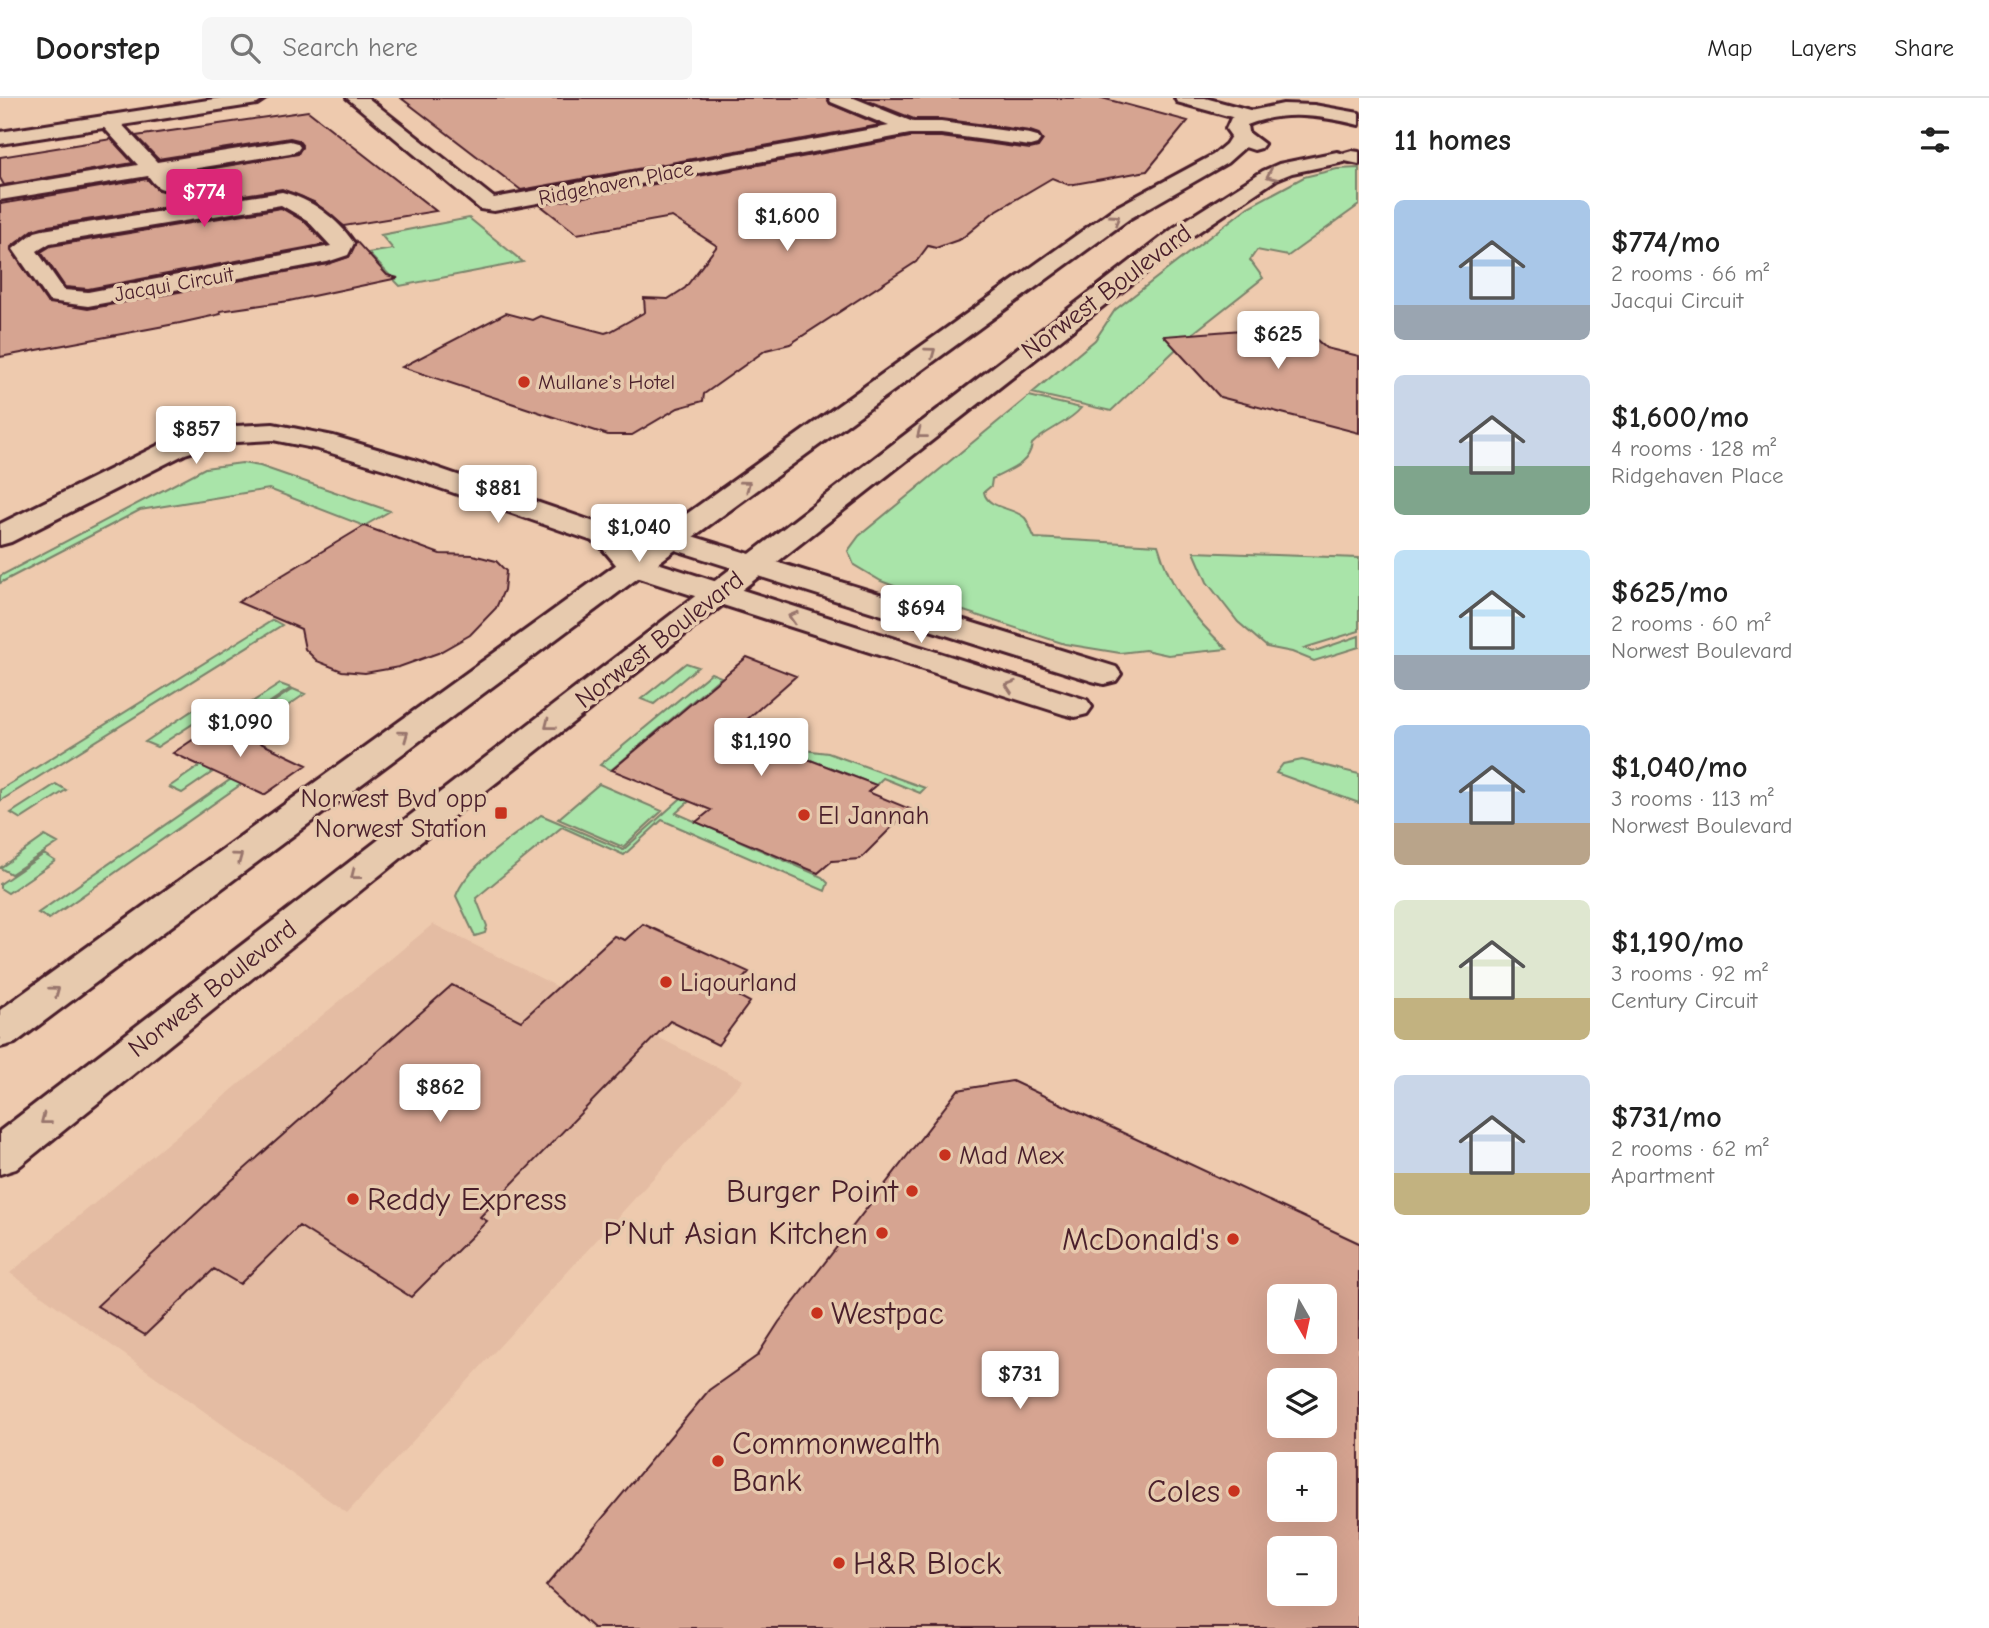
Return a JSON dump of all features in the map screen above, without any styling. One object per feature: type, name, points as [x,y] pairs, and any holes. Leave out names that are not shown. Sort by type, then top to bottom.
[{"type":"street","points":[[0,138],[257,98]]},
{"type":"street","name":"Ridgehaven Place","points":[[356,98],[488,204],[494,205],[910,128],[941,128],[1030,140]]},
{"type":"street","name":"Ridgehaven Place","points":[[838,98],[910,128]]},
{"type":"street","points":[[1184,98],[1246,126],[1357,98]]},
{"type":"street","points":[[1301,110],[1359,120]]},
{"type":"street","points":[[108,121],[191,212]]},
{"type":"street","points":[[1246,126],[1251,143],[1283,153],[1352,157]]},
{"type":"street","name":"Norwest Boulevard","points":[[0,1032],[621,552],[671,539],[1121,214],[1220,159],[1234,148],[1246,126]]},
{"type":"street","points":[[0,194],[290,147]]},
{"type":"street","name":"Norwest Boulevard","points":[[0,1156],[1183,232],[1270,175],[1286,168],[1352,157]]},
{"type":"street","name":"Jacqui Circuit","points":[[265,199],[297,201],[343,243],[340,250],[327,256],[88,299],[57,296],[24,249],[43,237],[191,212],[265,199]]},
{"type":"street","points":[[0,536],[175,447],[218,435],[273,432],[301,436],[404,466],[718,593],[1075,707]]},
{"type":"street","points":[[671,539],[1104,674]]},
{"type":"shaded area","points":[[433,924],[743,1080],[347,1513],[10,1273]]},
{"type":"green space","points":[[1359,168],[1359,205],[1288,256],[1257,250],[1250,260],[1263,278],[1192,334],[1111,411],[1032,393],[1095,340],[1115,310],[1248,207],[1304,177],[1337,169]]},
{"type":"green space","points":[[469,218],[523,262],[400,286],[368,253],[393,249],[381,235]]},
{"type":"green space","points":[[1029,396],[1081,408],[1032,444],[1023,462],[992,479],[991,486],[984,492],[986,498],[995,505],[1025,518],[1035,538],[1158,545],[1176,589],[1204,626],[1227,649],[1168,655],[1145,650],[1120,653],[1065,644],[933,601],[881,581],[854,565],[848,551],[859,536]]},
{"type":"green space","points":[[242,463],[260,466],[390,511],[364,526],[269,489],[140,510],[0,583],[0,576],[205,468]]},
{"type":"green space","points":[[1194,552],[1359,558],[1359,631],[1304,648],[1312,652],[1359,636],[1359,647],[1314,661],[1292,652],[1267,647],[1238,622],[1220,599],[1207,582]]},
{"type":"green space","points":[[273,620],[282,625],[0,801],[0,790]]},
{"type":"green space","points":[[686,663],[698,667],[654,704],[641,699]]},
{"type":"green space","points":[[711,673],[721,677],[611,770],[600,765]]},
{"type":"green space","points":[[280,684],[291,688],[254,713],[243,708]]},
{"type":"green space","points":[[293,689],[305,694],[254,729],[242,723]]},
{"type":"green space","points":[[199,706],[211,712],[157,747],[145,742]]},
{"type":"green space","points":[[756,731],[803,750],[828,753],[925,788],[920,793],[883,778],[876,785],[758,740],[676,813],[822,877],[828,883],[825,891],[662,820],[624,855],[562,827],[476,898],[487,926],[485,933],[475,936],[456,896],[462,884],[481,862],[541,815],[623,850]]},
{"type":"green space","points":[[270,752],[280,757],[49,919],[38,913]]},
{"type":"green space","points":[[210,759],[223,765],[182,793],[169,787]]},
{"type":"green space","points":[[1302,760],[1359,774],[1359,803],[1276,773],[1283,764]]},
{"type":"green space","points":[[56,784],[66,790],[21,819],[11,813]]},
{"type":"green space","points":[[599,784],[662,811],[623,847],[558,819]]},
{"type":"green space","points":[[45,836],[58,843],[11,874],[0,868]]},
{"type":"green space","points":[[44,854],[55,861],[8,893],[0,888],[0,884]]},
{"type":"building","points":[[401,98],[827,98],[830,104],[880,125],[521,190]]},
{"type":"building","points":[[861,98],[1102,98],[1188,121],[1147,171],[1069,185],[1052,178],[994,212],[961,239],[936,248],[928,246],[916,262],[790,344],[766,350],[704,394],[703,401],[678,408],[632,435],[608,435],[402,367],[506,313],[532,320],[540,316],[605,333],[611,331],[645,312],[644,298],[668,299],[685,288],[717,246],[672,217],[577,234],[540,205],[910,137],[941,137],[1030,149],[1038,147],[1043,140],[1039,134],[1030,131],[941,119],[914,119]]},
{"type":"building","points":[[308,111],[436,211],[344,226],[314,202],[282,189],[42,227],[33,230],[11,247],[11,250],[47,302],[88,309],[328,264],[349,257],[356,241],[387,275],[398,278],[289,301],[220,311],[221,314],[180,323],[0,357],[0,204],[147,179],[158,190],[169,192],[175,190],[179,184],[172,175],[298,154],[302,145],[298,140],[290,138],[158,159],[136,136]]},
{"type":"building","points":[[111,139],[133,163],[4,185],[0,178],[0,157]]},
{"type":"building","points":[[281,208],[305,222],[326,244],[88,289],[65,287],[41,252],[51,246]]},
{"type":"building","points":[[1257,316],[1302,327],[1326,348],[1359,356],[1359,433],[1220,397],[1164,336],[1242,330]]},
{"type":"building","points":[[364,526],[440,554],[473,555],[496,561],[506,571],[504,590],[496,608],[470,635],[438,653],[399,667],[365,673],[342,671],[317,661],[305,649],[301,629],[238,602]]},
{"type":"building","points":[[747,657],[796,676],[734,731],[876,785],[868,792],[910,809],[860,859],[832,861],[818,873],[696,822],[711,810],[612,770]]},
{"type":"building","points":[[218,723],[307,765],[264,795],[173,753]]},
{"type":"building","points":[[643,924],[749,972],[731,992],[750,1002],[718,1045],[670,1021],[480,1217],[487,1221],[411,1297],[299,1226],[240,1284],[214,1269],[145,1335],[97,1306],[231,1181],[452,985],[521,1021],[614,936],[625,940]]},
{"type":"building","points":[[1012,1081],[1359,1243],[1359,1628],[593,1628],[546,1586],[709,1390],[757,1356],[779,1322],[958,1090]]},
{"type":"place","name":"Mullane's Hotel","points":[[524,382]]},
{"type":"place","name":"Norwest Bvd opp Norwest Station","points":[[501,813]]},
{"type":"place","name":"El Jannah","points":[[804,815]]},
{"type":"place","name":"Liqourland","points":[[666,982]]},
{"type":"place","name":"Mad Mex","points":[[945,1155]]},
{"type":"place","name":"Burger Point","points":[[912,1191]]},
{"type":"place","name":"Reddy Express","points":[[353,1199]]},
{"type":"place","name":"P’Nut Asian Kitchen","points":[[882,1233]]},
{"type":"place","name":"McDonald's","points":[[1233,1239]]},
{"type":"place","name":"Westpac","points":[[817,1313]]},
{"type":"place","name":"Commonwealth Bank","points":[[718,1461]]},
{"type":"place","name":"Coles","points":[[1234,1491]]},
{"type":"place","name":"H&R Block","points":[[839,1563]]}]
